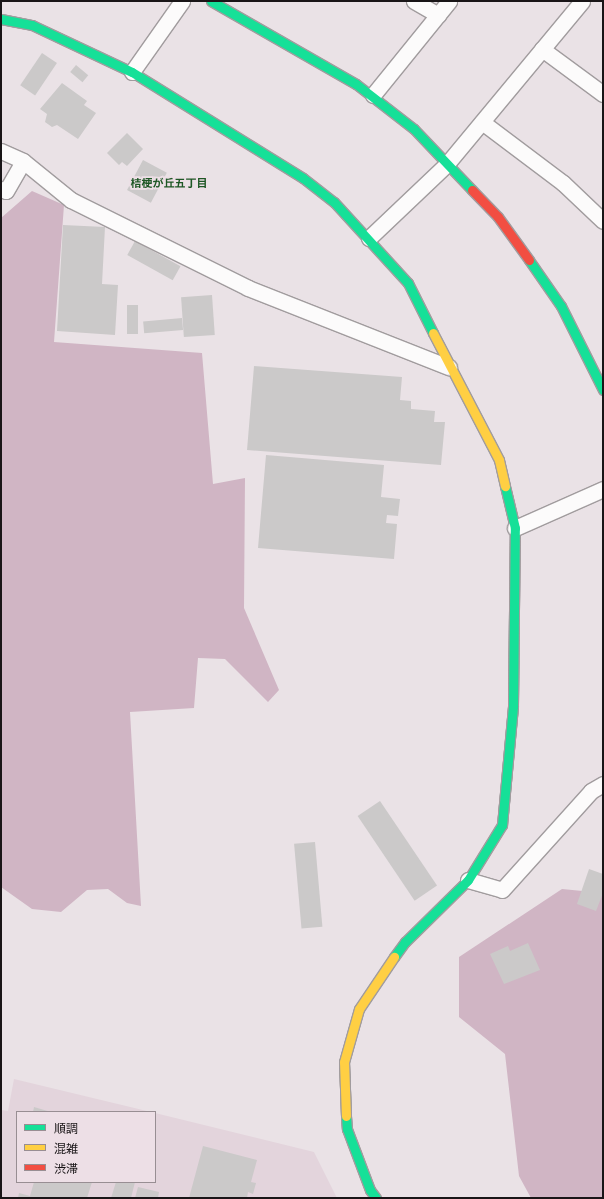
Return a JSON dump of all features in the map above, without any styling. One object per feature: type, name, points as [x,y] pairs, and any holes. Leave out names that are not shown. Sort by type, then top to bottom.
[{"type":"street","points":[[132,72],[182,1]]},
{"type":"street","points":[[211,1],[311,56],[373,95],[414,129],[446,165],[498,217],[561,306],[597,362],[603,390]]},
{"type":"street","points":[[414,1],[438,15]]},
{"type":"street","points":[[373,95],[449,1]]},
{"type":"street","points":[[369,238],[446,165],[582,1]]},
{"type":"street","points":[[1,18],[32,26],[71,41],[132,72],[303,178],[369,238],[408,283],[449,366],[499,460],[515,528],[513,706],[502,826],[468,880],[406,942],[359,1009],[344,1062],[347,1129],[370,1190],[376,1198]]},
{"type":"street","points":[[542,49],[603,94]]},
{"type":"street","points":[[482,122],[563,183],[603,221]]},
{"type":"street","points":[[1,151],[23,161],[71,200],[248,288],[449,366]]},
{"type":"street","points":[[1,189],[6,191],[23,161]]},
{"type":"street","points":[[515,528],[603,490]]},
{"type":"street","points":[[468,880],[502,890],[591,791],[603,784]]},
{"type":"shaded area","points":[[32,191],[64,205],[54,342],[202,353],[213,484],[245,478],[244,608],[279,690],[268,702],[225,659],[198,658],[194,708],[130,712],[141,906],[127,903],[108,889],[87,890],[61,912],[32,909],[1,887],[1,218]]},
{"type":"shaded area","points":[[562,889],[603,893],[603,1198],[531,1198],[519,1176],[505,1054],[459,1017],[459,957]]},
{"type":"shaded area","points":[[14,1079],[147,1111],[16,1111],[16,1183],[156,1183],[156,1113],[314,1152],[337,1198],[1,1198],[1,1110],[8,1111]]},
{"type":"building","points":[[42,53],[57,63],[35,95],[20,85]]},
{"type":"building","points":[[76,65],[88,75],[82,82],[70,72]]},
{"type":"building","points":[[62,83],[87,101],[84,105],[96,113],[78,139],[57,125],[52,127],[45,122],[47,114],[40,109]]},
{"type":"building","points":[[127,133],[143,149],[127,166],[122,162],[119,165],[107,153]]},
{"type":"building","points":[[143,160],[167,173],[151,203],[127,190]]},
{"type":"building","points":[[63,225],[105,227],[102,284],[118,285],[115,335],[57,331]]},
{"type":"building","points":[[135,241],[180,266],[173,280],[127,255]]},
{"type":"building","points":[[212,295],[215,335],[184,337],[181,297]]},
{"type":"building","points":[[127,305],[138,305],[138,334],[127,334]]},
{"type":"building","points":[[182,318],[183,330],[144,333],[143,321]]},
{"type":"building","points":[[254,366],[402,377],[400,400],[411,401],[411,409],[435,411],[434,422],[445,422],[441,465],[247,450]]},
{"type":"building","points":[[266,455],[384,465],[381,497],[400,499],[398,516],[387,515],[386,523],[397,524],[394,559],[258,548]]},
{"type":"building","points":[[380,801],[437,886],[415,901],[358,816]]},
{"type":"building","points":[[315,842],[322,927],[301,929],[294,844]]},
{"type":"building","points":[[589,869],[603,874],[603,893],[596,911],[577,904]]},
{"type":"building","points":[[528,943],[540,970],[504,984],[490,954],[508,946],[510,951]]},
{"type":"building","points":[[34,1107],[48,1111],[33,1111]]},
{"type":"building","points":[[203,1146],[257,1160],[251,1182],[256,1183],[253,1194],[248,1192],[247,1198],[189,1198]]},
{"type":"building","points":[[34,1183],[92,1183],[87,1198],[18,1198],[19,1193],[30,1196]]},
{"type":"building","points":[[116,1183],[135,1183],[131,1198],[111,1198]]},
{"type":"building","points":[[138,1187],[159,1192],[158,1198],[135,1198]]},
{"type":"traffic: fast","points":[[211,1],[356,84],[414,129],[472,190]]},
{"type":"traffic: fast","points":[[1,19],[32,25],[132,72],[303,178],[334,202],[408,283],[433,333]]},
{"type":"traffic: fast","points":[[529,260],[561,306],[603,390]]},
{"type":"traffic: fast","points":[[394,957],[405,942],[468,880],[502,825],[513,706],[515,528],[505,486]]},
{"type":"traffic: fast","points":[[346,1116],[347,1129],[370,1190],[376,1198]]},
{"type":"traffic: slow","points":[[433,333],[499,460],[505,486]]},
{"type":"traffic: slow","points":[[346,1116],[344,1062],[359,1009],[394,957]]},
{"type":"traffic: jam","points":[[472,190],[498,217],[529,260]]},
{"type":"district","name":"桔梗が丘五丁目","points":[[169,183]]}]
